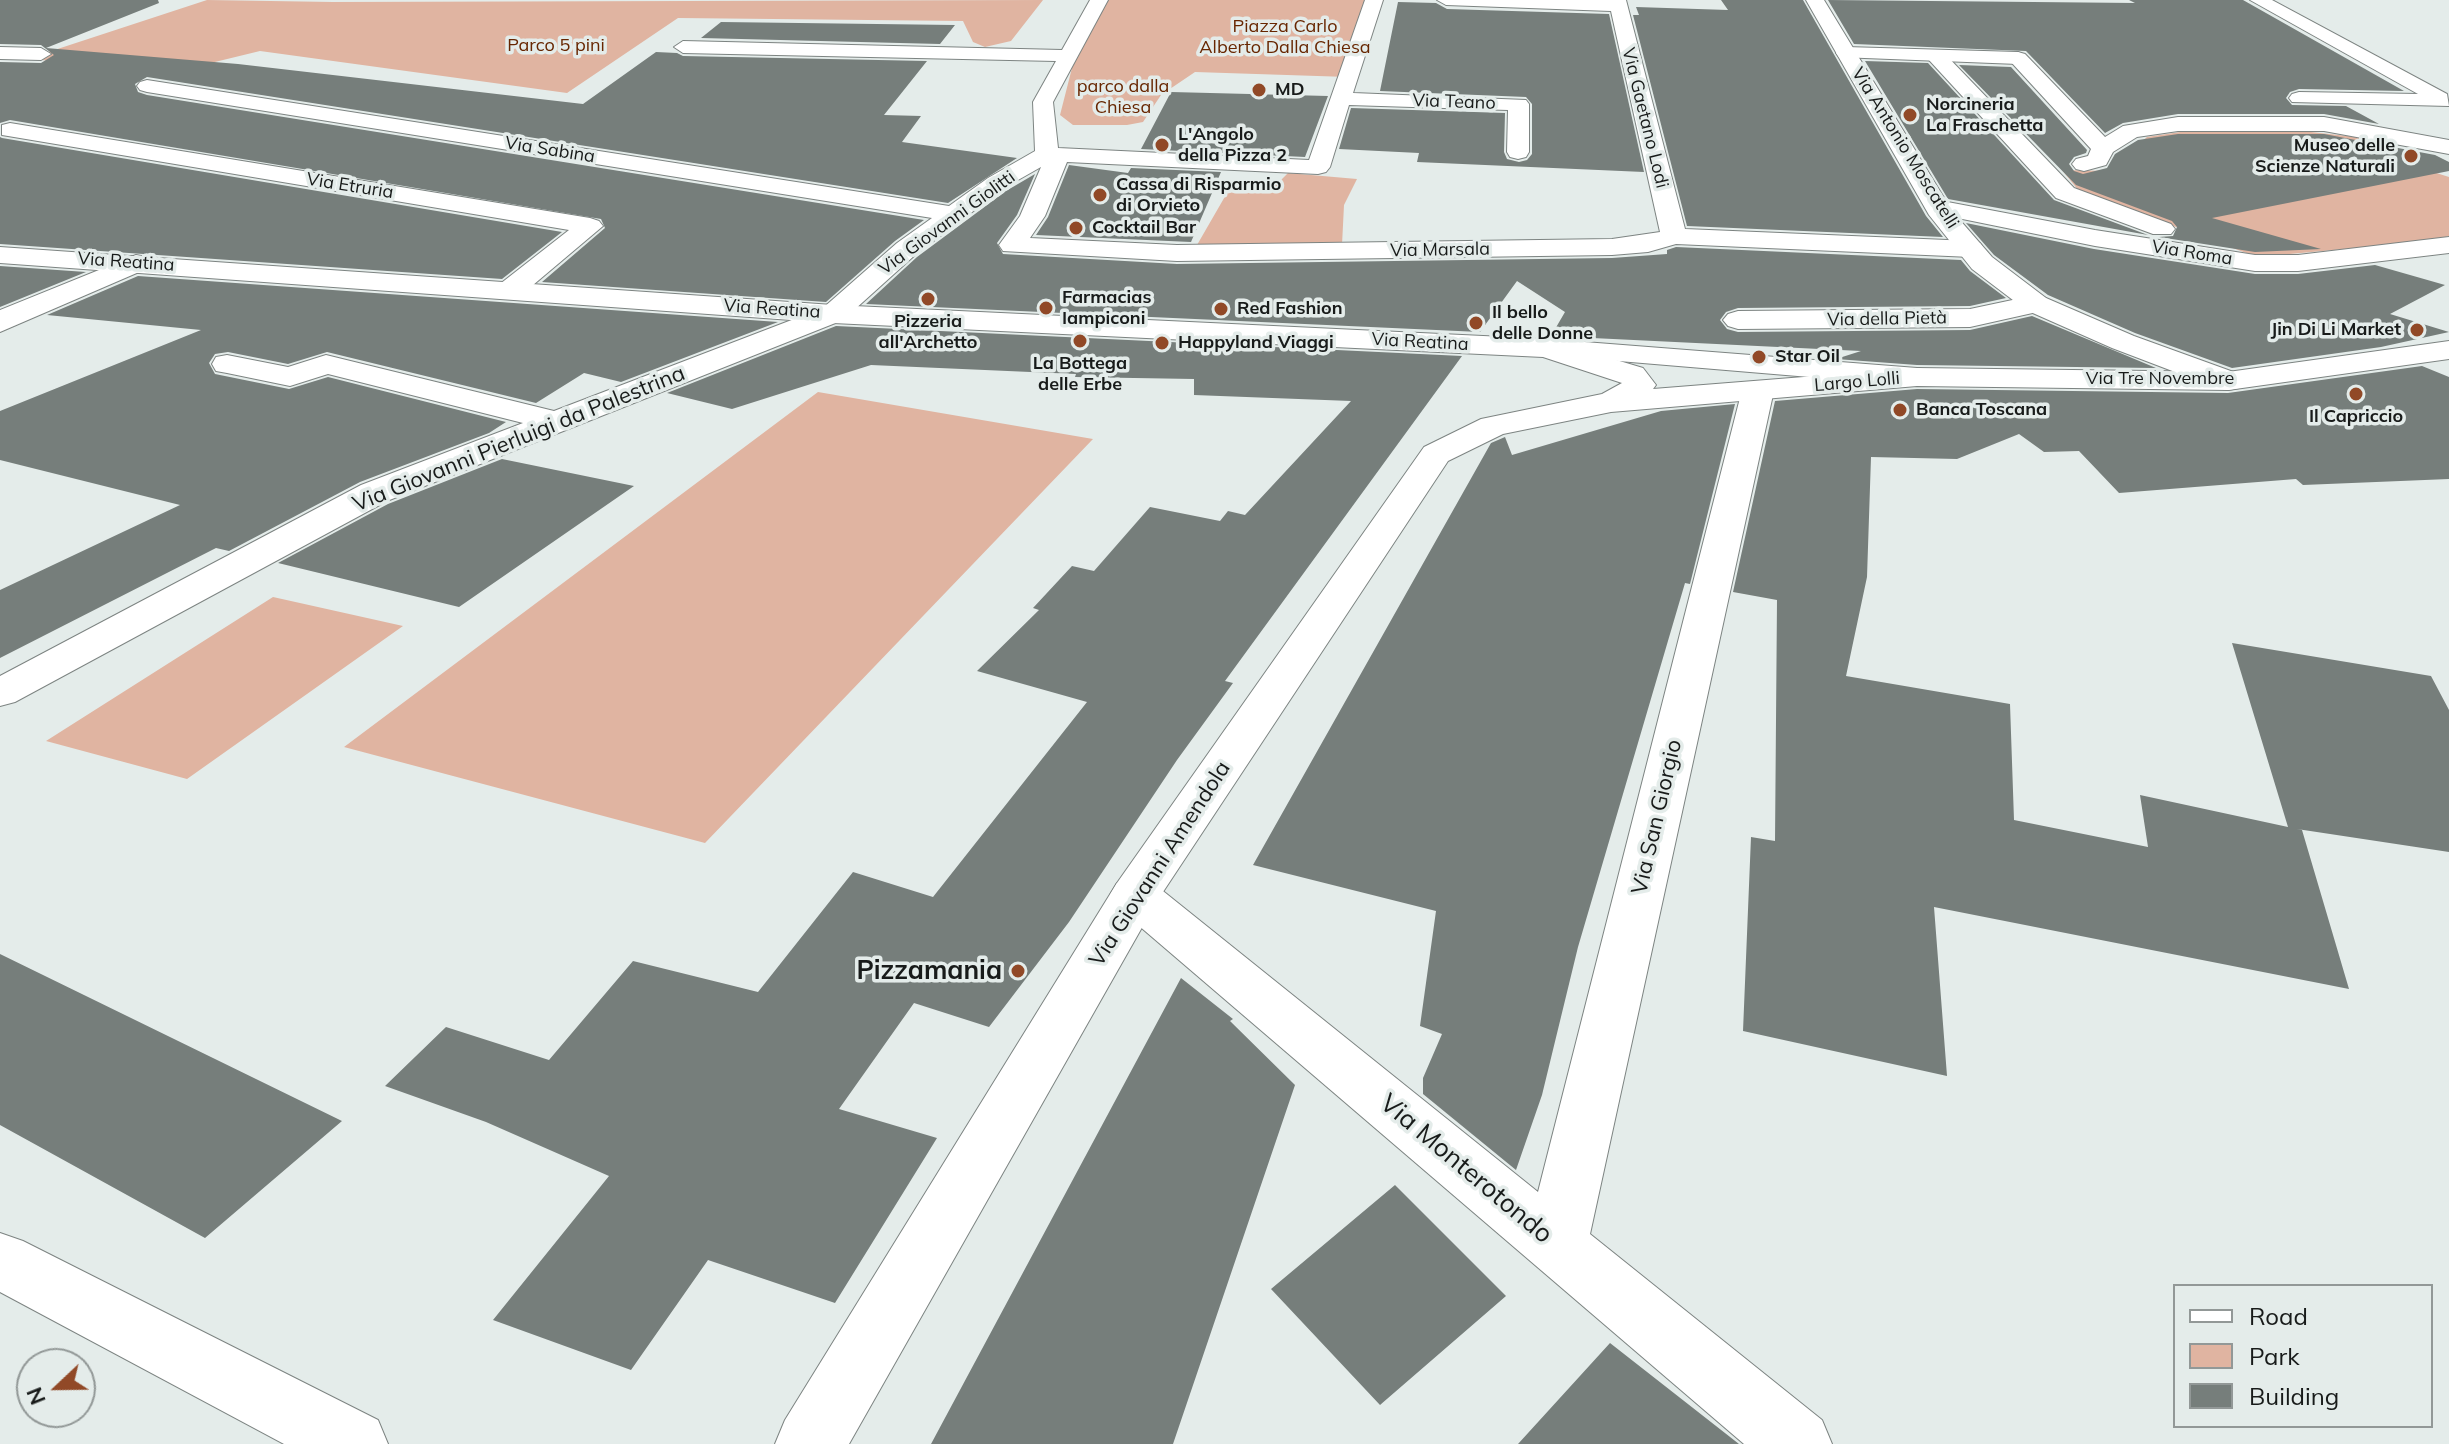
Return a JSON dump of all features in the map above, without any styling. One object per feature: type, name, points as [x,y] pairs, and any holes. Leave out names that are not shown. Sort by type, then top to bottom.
[{"type":"street","points":[[958,211],[1032,216],[1052,155],[1043,102],[1099,0]]},
{"type":"street","points":[[1052,155],[1318,167],[1374,0]]},
{"type":"street","points":[[1446,0],[1617,3]]},
{"type":"street","name":"Via Antonio Moscatelli","points":[[1815,0],[1937,207],[1982,263],[2036,304],[2123,342],[2228,381]]},
{"type":"street","points":[[2259,0],[2447,102]]},
{"type":"street","name":"Via Gaetano Lodi","points":[[1617,3],[1674,236]]},
{"type":"street","points":[[683,47],[1068,56]]},
{"type":"street","points":[[0,53],[41,54]]},
{"type":"street","points":[[1846,53],[2018,58],[2103,148]]},
{"type":"street","points":[[1936,56],[2065,193],[2255,263]]},
{"type":"street","name":"Via Sabina","points":[[147,86],[958,211]]},
{"type":"street","points":[[2324,124],[2279,98],[2447,102]]},
{"type":"street","name":"Via Teano","points":[[1341,99],[1519,104],[1518,152]]},
{"type":"street","points":[[2038,166],[2083,165],[2098,160],[2103,148],[2131,131],[2178,124],[2324,124],[2449,147]]},
{"type":"street","name":"Via Etruria","points":[[10,130],[590,226],[510,290]]},
{"type":"street","name":"Via Giovanni Giolitti","points":[[833,314],[906,249],[996,183],[1052,155]]},
{"type":"street","name":"Via Roma","points":[[1937,207],[2095,238],[2255,263],[2298,263],[2449,245]]},
{"type":"street","name":"Via Marsala","points":[[1032,216],[1012,245],[1177,253],[1286,252],[1612,247],[1648,244],[1674,236],[1971,249]]},
{"type":"street","name":"Via Reatina","points":[[0,255],[833,314],[1546,348]]},
{"type":"street","points":[[0,323],[5,318],[136,263]]},
{"type":"street","name":"Via della Pietà","points":[[1738,320],[1970,318],[2036,304]]},
{"type":"street","name":"Via Giovanni Pierluigi da Palestrina","points":[[0,693],[374,493],[833,314]]},
{"type":"street","points":[[1546,348],[1632,375],[1640,385],[1611,402]]},
{"type":"street","name":"Largo Lolli","points":[[1546,348],[1917,377]]},
{"type":"street","name":"Via Tre Novembre","points":[[1917,377],[2228,381],[2449,351]]},
{"type":"street","points":[[227,364],[290,377],[326,364],[557,422]]},
{"type":"street","name":"Largo Lolli","points":[[1611,402],[1917,377]]},
{"type":"street","name":"Via San Giorgio","points":[[1556,1244],[1758,390]]},
{"type":"street","name":"Via Giovanni Amendola","points":[[810,1444],[1020,1094],[1135,895],[1436,454],[1493,426],[1611,402]]},
{"type":"street","name":"Via Monterotondo","points":[[1135,895],[1797,1444]]},
{"type":"street","points":[[0,1260],[353,1444]]},
{"type":"green space","name":"Parco 5 pini","points":[[207,0],[1043,0],[1011,41],[985,47],[973,42],[963,21],[678,18],[567,93],[260,51],[182,70],[27,59]]},
{"type":"green space","name":"Piazza Carlo Alberto Dalla Chiesa","points":[[1099,0],[1374,0],[1348,77],[1195,72],[1161,95],[1143,122],[1073,125],[1060,115],[1072,68],[1063,67]]},
{"type":"green space","points":[[2200,129],[2293,130],[2365,138],[2373,153],[2449,177],[2449,236],[2432,241],[2257,257],[2079,191],[2062,170],[2109,171],[2147,137]]},
{"type":"green space","points":[[1288,173],[1357,179],[1344,205],[1342,245],[1197,245],[1227,193],[1273,188]]},
{"type":"green space","points":[[818,392],[1093,439],[705,843],[344,747]]},
{"type":"green space","points":[[273,597],[403,626],[187,779],[46,741]]},
{"type":"building","points":[[0,0],[158,0],[159,3],[46,48],[238,64],[583,104],[656,52],[683,56],[927,61],[884,115],[921,116],[902,142],[1017,158],[948,203],[147,77],[135,84],[138,92],[147,95],[924,220],[895,241],[826,302],[542,282],[605,228],[601,219],[10,120],[0,123],[0,62],[41,63],[54,55],[41,45],[0,44]]},
{"type":"building","points":[[1721,0],[1803,0],[1926,216],[1943,237],[1687,226],[1633,15],[1639,15],[1636,7],[1728,10]]},
{"type":"building","points":[[1828,0],[2135,3],[2129,0],[2243,0],[2404,91],[2299,89],[2290,92],[2286,98],[2292,105],[2346,106],[2379,124],[2324,114],[2178,114],[2123,123],[2105,133],[2026,51],[1854,44]]},
{"type":"building","points":[[1398,2],[1436,3],[1447,9],[1609,14],[1644,172],[1417,162],[1419,153],[1339,149],[1351,108],[1505,113],[1504,152],[1507,159],[1519,162],[1527,160],[1532,154],[1532,104],[1526,97],[1380,91]]},
{"type":"building","points":[[721,22],[955,25],[940,44],[701,38]]},
{"type":"building","points":[[1865,61],[1928,63],[2054,200],[2148,235],[1948,199]]},
{"type":"building","points":[[1959,65],[2011,67],[2087,150],[2074,157],[2069,164],[2074,171],[2083,174],[2107,168],[2115,154],[2138,140],[2178,134],[2324,134],[2435,155],[2449,162],[2449,171],[2212,218],[2321,249],[2255,252],[2159,237],[2173,236],[2177,227],[2172,221],[2076,185]]},
{"type":"building","points":[[1171,92],[1328,96],[1305,157],[1141,149]]},
{"type":"building","points":[[0,137],[562,232],[502,279],[0,244]]},
{"type":"building","points":[[1069,165],[1128,173],[1131,168],[1221,172],[1191,242],[1036,235],[1048,217]]},
{"type":"building","points":[[1035,174],[1017,215],[997,243],[1003,254],[1177,264],[1612,258],[1667,254],[1667,250],[1676,247],[1961,260],[1970,271],[2006,298],[1970,306],[1738,308],[1726,312],[1720,320],[1727,329],[1738,332],[1970,330],[2032,316],[2156,368],[1917,365],[1836,359],[1861,351],[1551,336],[1565,312],[1517,281],[1480,332],[866,304],[917,257],[1006,191]]},
{"type":"building","points":[[1966,223],[2094,249],[2255,274],[2298,274],[2375,265],[2445,285],[2390,314],[2449,332],[2381,347],[2232,368],[2135,333],[2048,295],[1994,255]]},
{"type":"building","points":[[0,266],[86,272],[0,307]]},
{"type":"building","points":[[138,276],[778,322],[621,382],[584,373],[536,403],[327,352],[288,364],[228,352],[215,354],[209,363],[215,374],[289,389],[328,377],[506,422],[489,433],[360,482],[229,551],[216,548],[0,658],[0,590],[180,505],[0,460],[0,411],[201,330],[47,315]]},
{"type":"building","points":[[836,326],[1462,356],[1225,681],[1233,683],[1177,760],[1069,922],[989,1027],[914,1003],[839,1109],[937,1138],[835,1303],[708,1260],[631,1370],[493,1320],[609,1176],[486,1122],[385,1086],[446,1027],[549,1060],[633,961],[758,992],[853,872],[933,897],[1087,702],[977,671],[1039,610],[1033,608],[1072,566],[1094,571],[1150,507],[1220,521],[1228,511],[1245,515],[1351,401],[1194,395],[1194,379],[1075,377],[1076,374],[871,365],[732,409],[667,393]]},
{"type":"building","points":[[2422,366],[2449,377],[2449,479],[2303,485],[2296,479],[2119,493],[2079,451],[2044,452],[2019,434],[1957,459],[1871,457],[1867,577],[1846,676],[2010,704],[2014,820],[2148,847],[2140,795],[2288,827],[2232,643],[2431,676],[2449,710],[2449,852],[2297,829],[2302,830],[2349,989],[1934,907],[1947,1076],[1743,1031],[1751,837],[1775,841],[1777,600],[1733,592],[1775,401],[1917,389],[2228,393]]},
{"type":"building","points":[[1735,404],[1690,584],[1685,583],[1578,947],[1542,1095],[1516,1170],[1423,1094],[1423,1078],[1442,1034],[1420,1026],[1436,911],[1253,865],[1491,443],[1505,437],[1512,455],[1661,411]]},
{"type":"building","points":[[502,459],[634,486],[459,607],[278,563],[388,504]]},
{"type":"building","points":[[0,954],[342,1121],[205,1238],[0,1125]]},
{"type":"building","points":[[1181,978],[1233,1019],[1230,1021],[1295,1085],[1173,1444],[931,1444]]},
{"type":"building","points":[[1395,1185],[1506,1296],[1380,1405],[1271,1289]]},
{"type":"building","points":[[1610,1343],[1739,1444],[1518,1444]]},
{"type":"place","name":"MD","points":[[1259,90]]},
{"type":"place","name":"Norcineria La Fraschetta","points":[[1910,115]]},
{"type":"place","name":"L'Angolo della Pizza 2","points":[[1162,145]]},
{"type":"place","name":"Museo delle Scienze Naturali","points":[[2411,156]]},
{"type":"place","name":"Cassa di Risparmio di Orvieto","points":[[1100,195]]},
{"type":"place","name":"Cocktail Bar","points":[[1076,228]]},
{"type":"place","name":"Pizzeria all'Archetto","points":[[928,299]]},
{"type":"place","name":"Farmacias Iampiconi","points":[[1046,308]]},
{"type":"place","name":"Red Fashion","points":[[1221,309]]},
{"type":"place","name":"Il bello delle Donne","points":[[1476,323]]},
{"type":"place","name":"Jin Di Li Market","points":[[2417,330]]},
{"type":"place","name":"La Bottega delle Erbe","points":[[1080,341]]},
{"type":"place","name":"Happyland Viaggi","points":[[1162,343]]},
{"type":"place","name":"Star Oil","points":[[1759,357]]},
{"type":"place","name":"Il Capriccio","points":[[2356,394]]},
{"type":"place","name":"Banca Toscana","points":[[1900,410]]},
{"type":"place","name":"Pizzamania","points":[[1018,971]]},
{"type":"park label","name":"parco dalla Chiesa","points":[[1123,97]]}]
